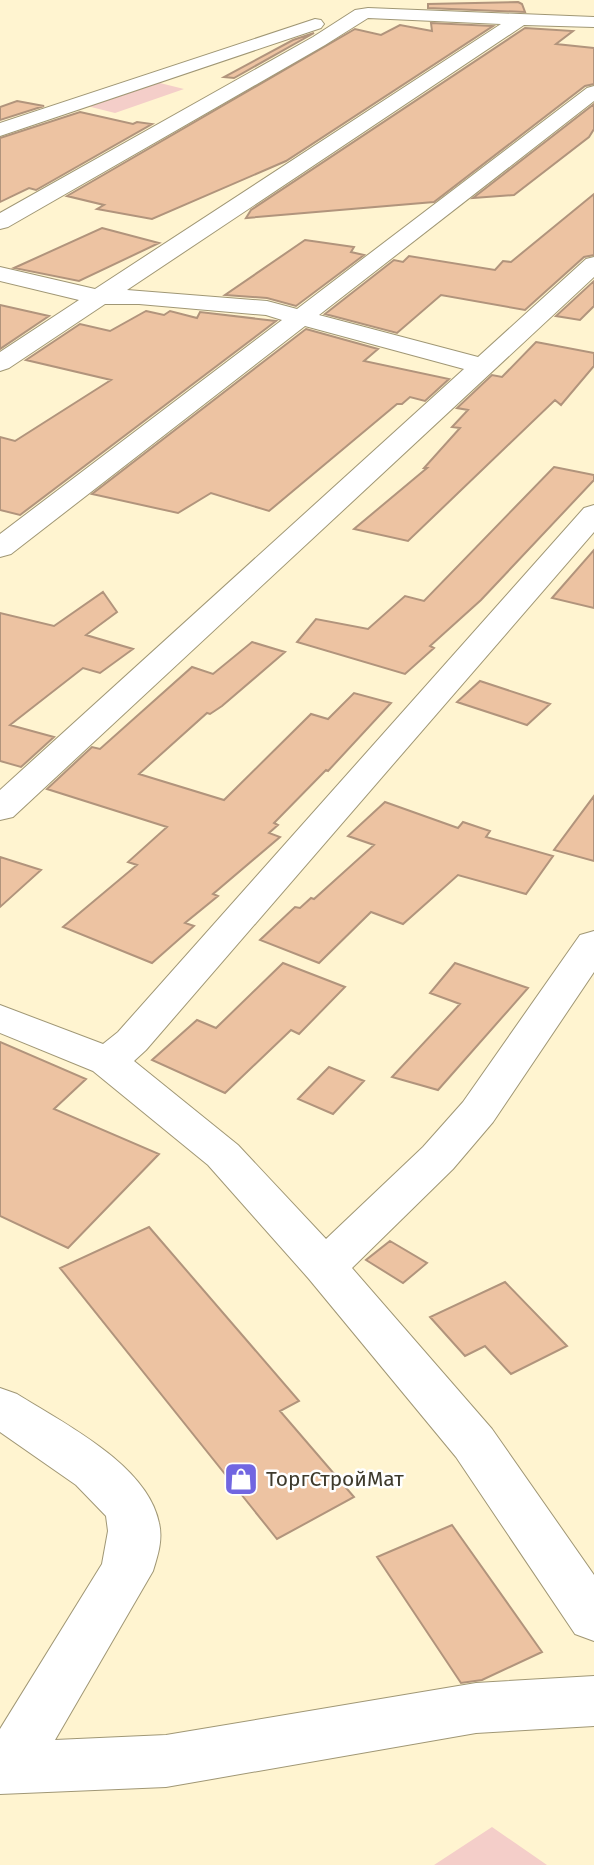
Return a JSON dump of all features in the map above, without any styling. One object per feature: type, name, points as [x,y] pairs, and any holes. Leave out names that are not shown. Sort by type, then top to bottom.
[{"type":"lane","points":[[0,222],[362,14]]},
{"type":"lane","points":[[0,130],[326,21],[362,14],[594,22]]},
{"type":"lane","points":[[0,363],[519,20]]},
{"type":"lane","points":[[0,548],[594,92]]},
{"type":"lane","points":[[0,809],[594,264]]},
{"type":"lane","points":[[0,274],[98,297],[139,297],[267,308],[481,366]]},
{"type":"lane","points":[[108,1062],[132,1041],[594,514]]},
{"type":"lane","points":[[325,1266],[438,1158],[478,1112],[594,943]]},
{"type":"lane","points":[[0,1018],[108,1062],[223,1155],[325,1266],[474,1444],[594,1618]]},
{"type":"lane","points":[[0,1406],[103,1478],[122,1496],[133,1520],[135,1545],[126,1571],[2,1767]]},
{"type":"lane","points":[[2,1767],[166,1760],[476,1708],[594,1701]]},
{"type":"shaded area","points":[[152,81],[184,89],[115,113],[83,105]]},
{"type":"shaded area","points":[[492,1827],[547,1865],[434,1865]]},
{"type":"building","points":[[428,4],[522,4],[525,12],[428,8]]},
{"type":"building","points":[[431,23],[493,26],[286,161],[152,219],[97,209],[104,205],[67,196],[355,29],[381,35],[400,25],[432,31]]},
{"type":"building","points":[[525,28],[573,31],[556,44],[594,48],[594,84],[585,86],[434,202],[246,218],[251,210]]},
{"type":"building","points":[[314,33],[234,78],[224,77],[293,40]]},
{"type":"building","points":[[17,101],[44,106],[0,120],[0,107]]},
{"type":"building","points":[[594,104],[594,129],[589,137],[514,195],[473,198]]},
{"type":"building","points":[[80,112],[133,124],[152,124],[36,190],[29,188],[0,202],[0,138]]},
{"type":"building","points":[[594,194],[594,255],[584,257],[525,310],[441,295],[397,333],[325,314],[394,260],[403,262],[409,256],[495,270],[503,261],[511,262]]},
{"type":"building","points":[[102,228],[159,243],[79,281],[14,268]]},
{"type":"building","points":[[305,240],[354,247],[351,252],[364,255],[296,306],[267,298],[225,295]]},
{"type":"building","points":[[594,281],[594,306],[580,320],[556,316]]},
{"type":"building","points":[[0,305],[49,316],[0,349]]},
{"type":"building","points":[[146,311],[164,315],[170,311],[197,318],[200,312],[276,321],[20,515],[0,510],[0,437],[15,441],[111,380],[26,360],[80,324],[110,331]]},
{"type":"building","points":[[306,329],[378,349],[364,361],[449,379],[425,401],[410,397],[402,404],[397,404],[269,511],[211,493],[178,513],[92,494]]},
{"type":"building","points":[[536,342],[594,353],[594,366],[561,405],[555,400],[408,541],[354,529],[427,468],[424,468],[460,428],[452,427],[468,410],[457,408],[492,375],[502,377]]},
{"type":"building","points":[[554,467],[594,475],[594,480],[481,600],[430,646],[434,648],[405,674],[297,642],[316,619],[368,629],[405,596],[424,601]]},
{"type":"building","points":[[594,550],[594,608],[552,598]]},
{"type":"building","points":[[103,592],[117,612],[86,635],[133,649],[100,673],[83,668],[10,725],[54,737],[21,767],[0,761],[0,613],[54,626]]},
{"type":"building","points":[[252,642],[285,652],[222,706],[210,714],[207,713],[139,774],[224,800],[311,714],[328,719],[354,693],[391,703],[328,771],[326,770],[274,823],[278,825],[269,833],[280,837],[213,894],[218,896],[185,923],[194,926],[152,963],[63,927],[137,865],[128,862],[167,827],[47,789],[92,747],[100,749],[192,667],[213,674]]},
{"type":"building","points":[[480,681],[550,704],[527,725],[457,702]]},
{"type":"building","points":[[594,796],[594,861],[554,850]]},
{"type":"building","points":[[385,802],[458,828],[463,822],[490,831],[486,837],[553,856],[526,894],[458,875],[403,924],[371,912],[319,963],[260,940],[295,907],[300,908],[311,898],[314,899],[374,845],[348,836]]},
{"type":"building","points":[[0,857],[41,870],[0,907]]},
{"type":"building","points":[[283,963],[345,987],[299,1034],[291,1030],[225,1093],[152,1060],[197,1020],[216,1028]]},
{"type":"building","points":[[455,963],[528,988],[438,1090],[392,1077],[460,1004],[430,993]]},
{"type":"building","points":[[0,1042],[86,1079],[54,1109],[159,1154],[68,1248],[0,1216]]},
{"type":"building","points":[[329,1067],[364,1081],[333,1114],[298,1099]]},
{"type":"building","points":[[149,1227],[299,1401],[280,1411],[354,1497],[277,1539],[60,1268]]},
{"type":"building","points":[[390,1241],[427,1263],[403,1283],[366,1260]]},
{"type":"building","points":[[505,1282],[567,1346],[511,1374],[485,1346],[465,1356],[430,1317]]},
{"type":"building","points":[[452,1525],[542,1652],[482,1680],[461,1683],[377,1557]]},
{"type":"place","name":"ТоргСтройМат","points":[[241,1479]]}]
